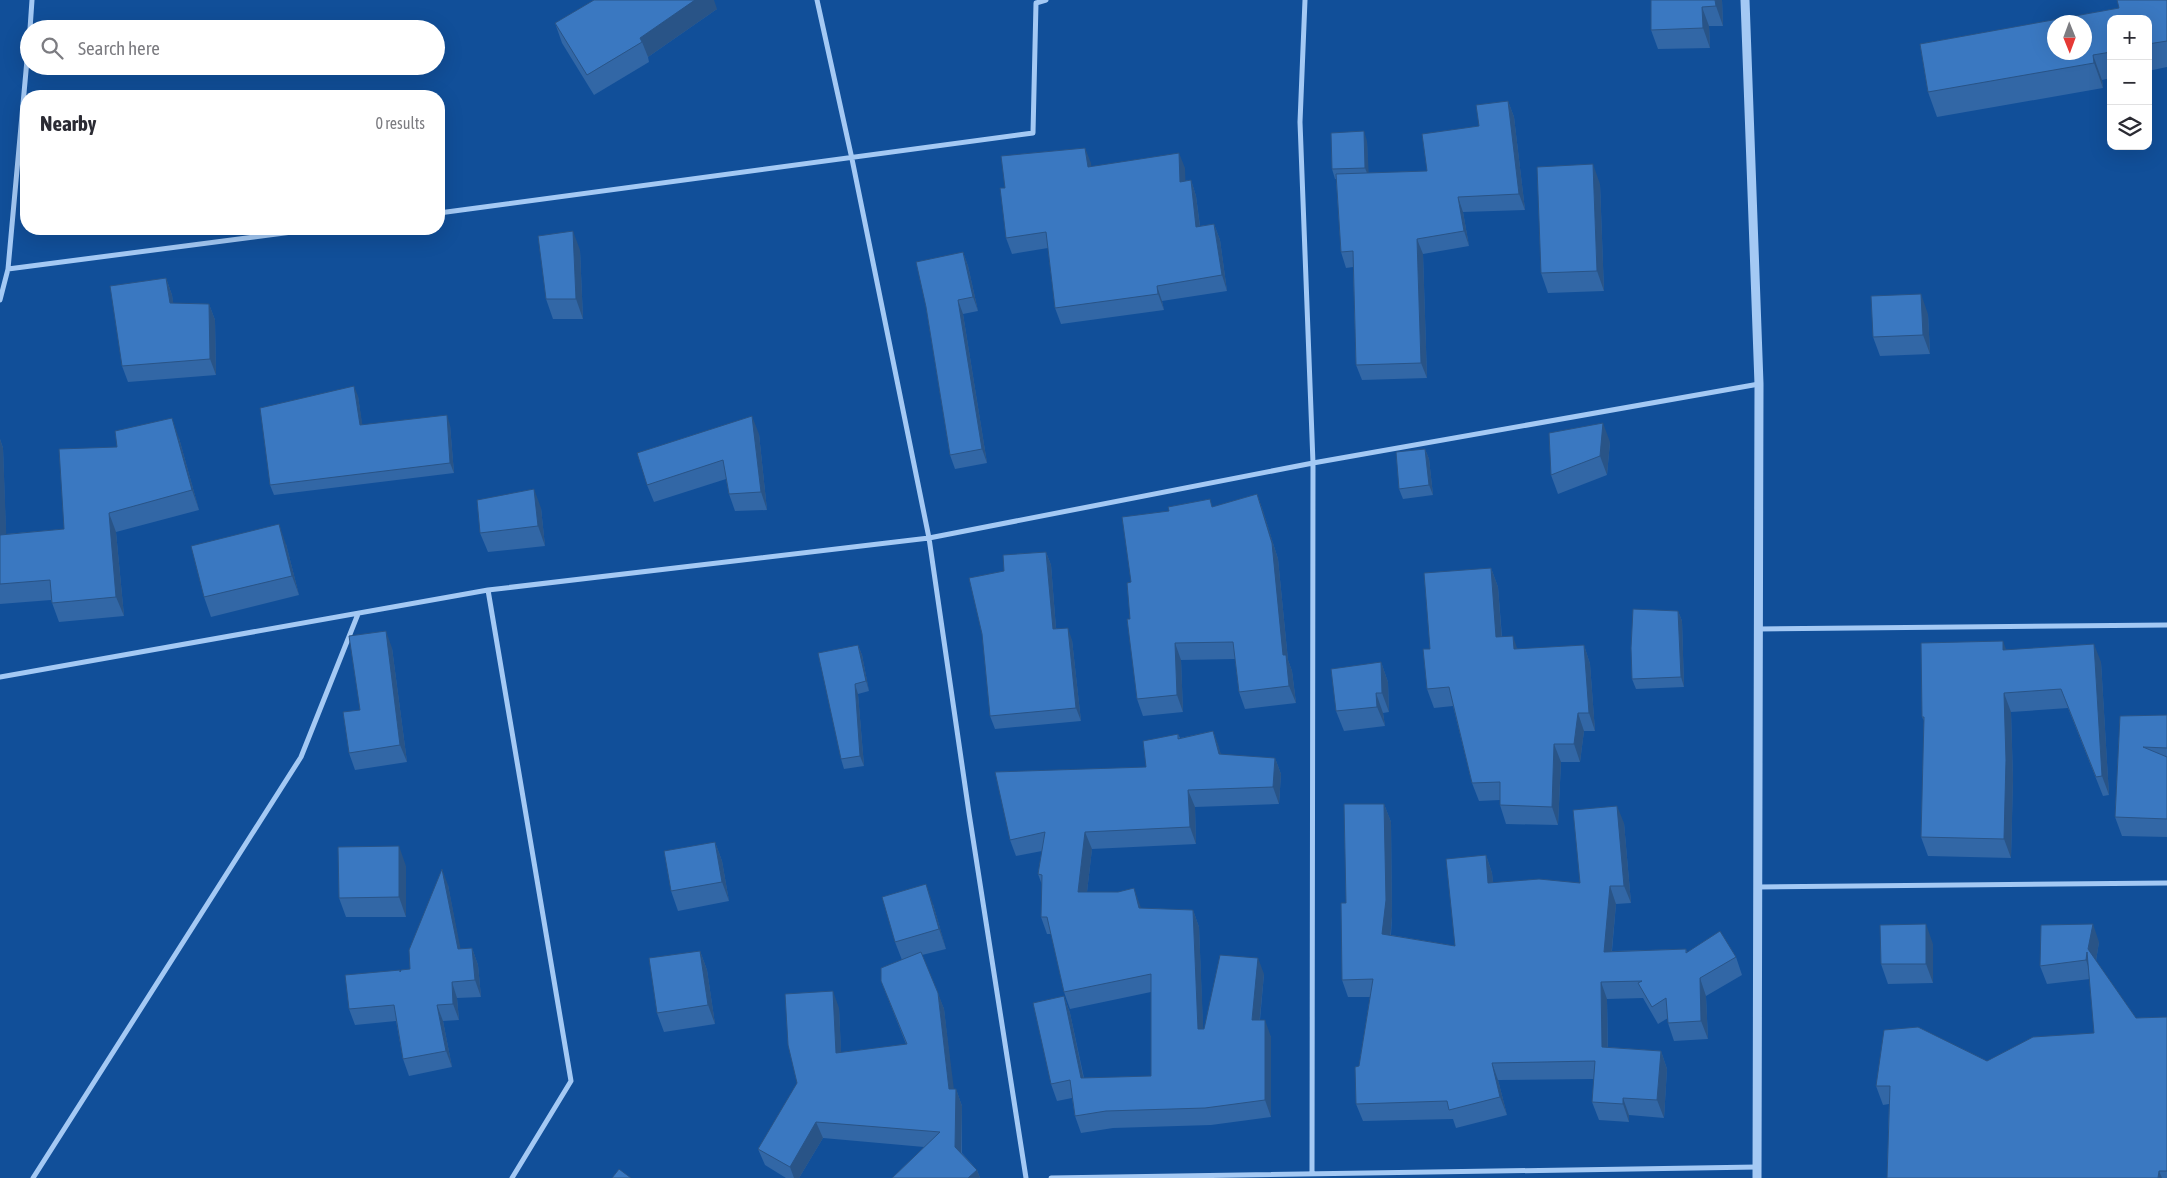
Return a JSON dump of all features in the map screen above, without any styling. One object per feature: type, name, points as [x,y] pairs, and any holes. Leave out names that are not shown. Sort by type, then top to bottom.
[{"type":"street","points":[[31,20],[32,0]]},
{"type":"street","points":[[817,0],[852,159],[929,538],[1026,1178]]},
{"type":"street","points":[[445,212],[1033,134],[1036,3],[1046,0]]},
{"type":"street","points":[[1305,0],[1300,122],[1313,463],[1312,1174]]},
{"type":"street","points":[[1744,0],[1758,384],[1757,1178]]},
{"type":"street","points":[[24,90],[26,75]]},
{"type":"street","points":[[0,300],[8,269],[20,137]]},
{"type":"street","points":[[8,269],[269,235]]},
{"type":"street","points":[[0,677],[488,590],[929,538],[1313,463],[1758,384]]},
{"type":"street","points":[[488,590],[571,1081],[512,1178]]},
{"type":"street","points":[[33,1178],[300,758],[358,614]]},
{"type":"street","points":[[1758,628],[2167,625]]},
{"type":"street","points":[[1758,887],[2167,883]]},
{"type":"street","points":[[1051,1178],[1757,1167]]},
{"type":"building","points":[[594,0],[695,0],[640,38],[642,42],[587,75],[555,23]]},
{"type":"building","points":[[1651,0],[1715,0],[1716,6],[1702,7],[1703,28],[1651,30]]},
{"type":"building","points":[[2117,0],[2167,0],[2167,41],[2152,43],[2152,15],[2107,15],[2107,53],[2093,55],[2094,63],[1928,92],[1920,44],[2047,21],[2047,60],[2092,60],[2092,15],[2080,15],[2119,8]]},
{"type":"building","points":[[1508,101],[1519,194],[1458,197],[1464,231],[1417,239],[1421,363],[1356,365],[1353,251],[1341,252],[1336,174],[1427,171],[1422,134],[1479,126],[1476,105]]},
{"type":"building","points":[[1364,131],[1365,168],[1332,169],[1331,133]]},
{"type":"building","points":[[1085,148],[1088,167],[1179,153],[1180,182],[1191,180],[1196,227],[1214,224],[1222,275],[1157,286],[1158,294],[1055,308],[1046,232],[1006,238],[1000,188],[1005,188],[1001,156]]},
{"type":"building","points":[[1593,164],[1597,271],[1541,273],[1537,167]]},
{"type":"building","points":[[573,231],[576,299],[546,299],[538,236]]},
{"type":"building","points":[[963,252],[973,297],[958,300],[982,449],[950,455],[926,307],[916,262]]},
{"type":"building","points":[[166,278],[170,303],[209,304],[210,359],[122,366],[110,286]]},
{"type":"building","points":[[1921,294],[1923,335],[1873,337],[1871,296]]},
{"type":"building","points":[[354,386],[360,425],[447,415],[450,463],[270,485],[260,408]]},
{"type":"building","points":[[752,416],[761,492],[729,494],[723,460],[647,485],[637,453]]},
{"type":"building","points":[[172,418],[192,490],[109,513],[116,597],[52,603],[50,580],[0,584],[0,535],[64,529],[59,449],[117,447],[115,431]]},
{"type":"building","points":[[1603,423],[1600,456],[1551,475],[1549,433]]},
{"type":"building","points":[[1425,449],[1429,485],[1399,489],[1396,452]]},
{"type":"building","points":[[534,489],[538,526],[480,533],[477,500]]},
{"type":"building","points":[[1257,494],[1272,543],[1283,655],[1286,655],[1289,686],[1239,692],[1233,642],[1175,643],[1177,695],[1137,699],[1127,619],[1130,619],[1127,583],[1131,582],[1122,517],[1169,511],[1168,507],[1210,499],[1212,507]]},
{"type":"building","points":[[279,524],[292,576],[204,597],[191,546]]},
{"type":"building","points":[[1046,552],[1053,629],[1068,628],[1076,708],[990,716],[982,634],[969,578],[1004,571],[1003,555]]},
{"type":"building","points":[[1491,568],[1496,637],[1513,636],[1514,649],[1584,645],[1589,713],[1578,713],[1574,744],[1554,744],[1552,807],[1500,805],[1500,782],[1472,783],[1449,687],[1427,689],[1423,649],[1430,649],[1424,573]]},
{"type":"building","points":[[1633,609],[1678,611],[1681,677],[1632,679]]},
{"type":"building","points":[[386,631],[400,745],[349,753],[343,712],[360,710],[349,636]]},
{"type":"building","points":[[2003,641],[2003,650],[2094,644],[2102,776],[2096,777],[2061,689],[2004,693],[2006,760],[2004,839],[1921,837],[1924,717],[1922,717],[1921,643]]},
{"type":"building","points":[[858,645],[866,681],[855,684],[860,756],[841,759],[818,653]]},
{"type":"building","points":[[1381,662],[1382,693],[1376,693],[1377,707],[1336,711],[1331,669]]},
{"type":"building","points":[[2167,715],[2167,748],[2143,747],[2167,757],[2167,819],[2115,817],[2120,716]]},
{"type":"building","points":[[1213,731],[1219,754],[1275,758],[1273,787],[1188,790],[1190,827],[1085,832],[1078,892],[1118,892],[1134,888],[1139,908],[1193,910],[1198,1029],[1204,1029],[1220,955],[1258,958],[1252,1020],[1265,1020],[1265,1100],[1205,1108],[1106,1111],[1075,1116],[1070,1080],[1051,1084],[1033,1003],[1064,996],[1081,1078],[1151,1076],[1151,974],[1064,992],[1047,917],[1041,917],[1042,875],[1038,874],[1045,832],[1010,840],[995,772],[1146,767],[1143,741],[1178,734],[1178,739]]},
{"type":"building","points":[[1344,804],[1384,804],[1386,900],[1382,934],[1455,946],[1446,859],[1486,855],[1488,883],[1539,879],[1580,883],[1573,810],[1617,806],[1624,886],[1610,886],[1604,952],[1686,949],[1686,953],[1720,931],[1736,957],[1700,978],[1701,1021],[1668,1023],[1666,998],[1652,1007],[1638,983],[1642,981],[1601,982],[1602,1047],[1661,1051],[1657,1100],[1623,1098],[1623,1104],[1592,1102],[1595,1061],[1492,1063],[1500,1097],[1449,1110],[1447,1101],[1356,1104],[1355,1067],[1359,1066],[1373,979],[1342,980],[1341,903],[1346,903]]},
{"type":"building","points":[[715,842],[722,882],[671,891],[664,851]]},
{"type":"building","points":[[399,846],[399,897],[339,898],[338,847]]},
{"type":"building","points":[[442,869],[458,949],[472,948],[475,980],[452,982],[453,1004],[437,1005],[446,1051],[403,1059],[394,1005],[349,1009],[345,975],[400,970],[400,972],[401,970],[410,969],[409,950]]},
{"type":"building","points":[[926,884],[939,929],[895,942],[882,897]]},
{"type":"building","points":[[1926,924],[1926,964],[1881,964],[1880,925]]},
{"type":"building","points":[[2093,924],[2088,949],[2136,1018],[2167,1017],[2167,1171],[2159,1171],[2158,1178],[1887,1178],[1890,1086],[1876,1086],[1884,1030],[1918,1027],[1987,1061],[2033,1037],[2094,1033],[2087,952],[2086,960],[2040,966],[2041,925]]},
{"type":"building","points":[[700,951],[708,1005],[657,1013],[649,958]]},
{"type":"building","points":[[921,952],[938,993],[949,1089],[956,1089],[955,1147],[977,1170],[968,1178],[892,1178],[940,1132],[816,1122],[790,1167],[758,1149],[797,1083],[788,1045],[785,994],[833,991],[836,1053],[907,1044],[881,981],[881,968]]},
{"type":"building","points":[[619,1169],[631,1178],[612,1178]]}]
